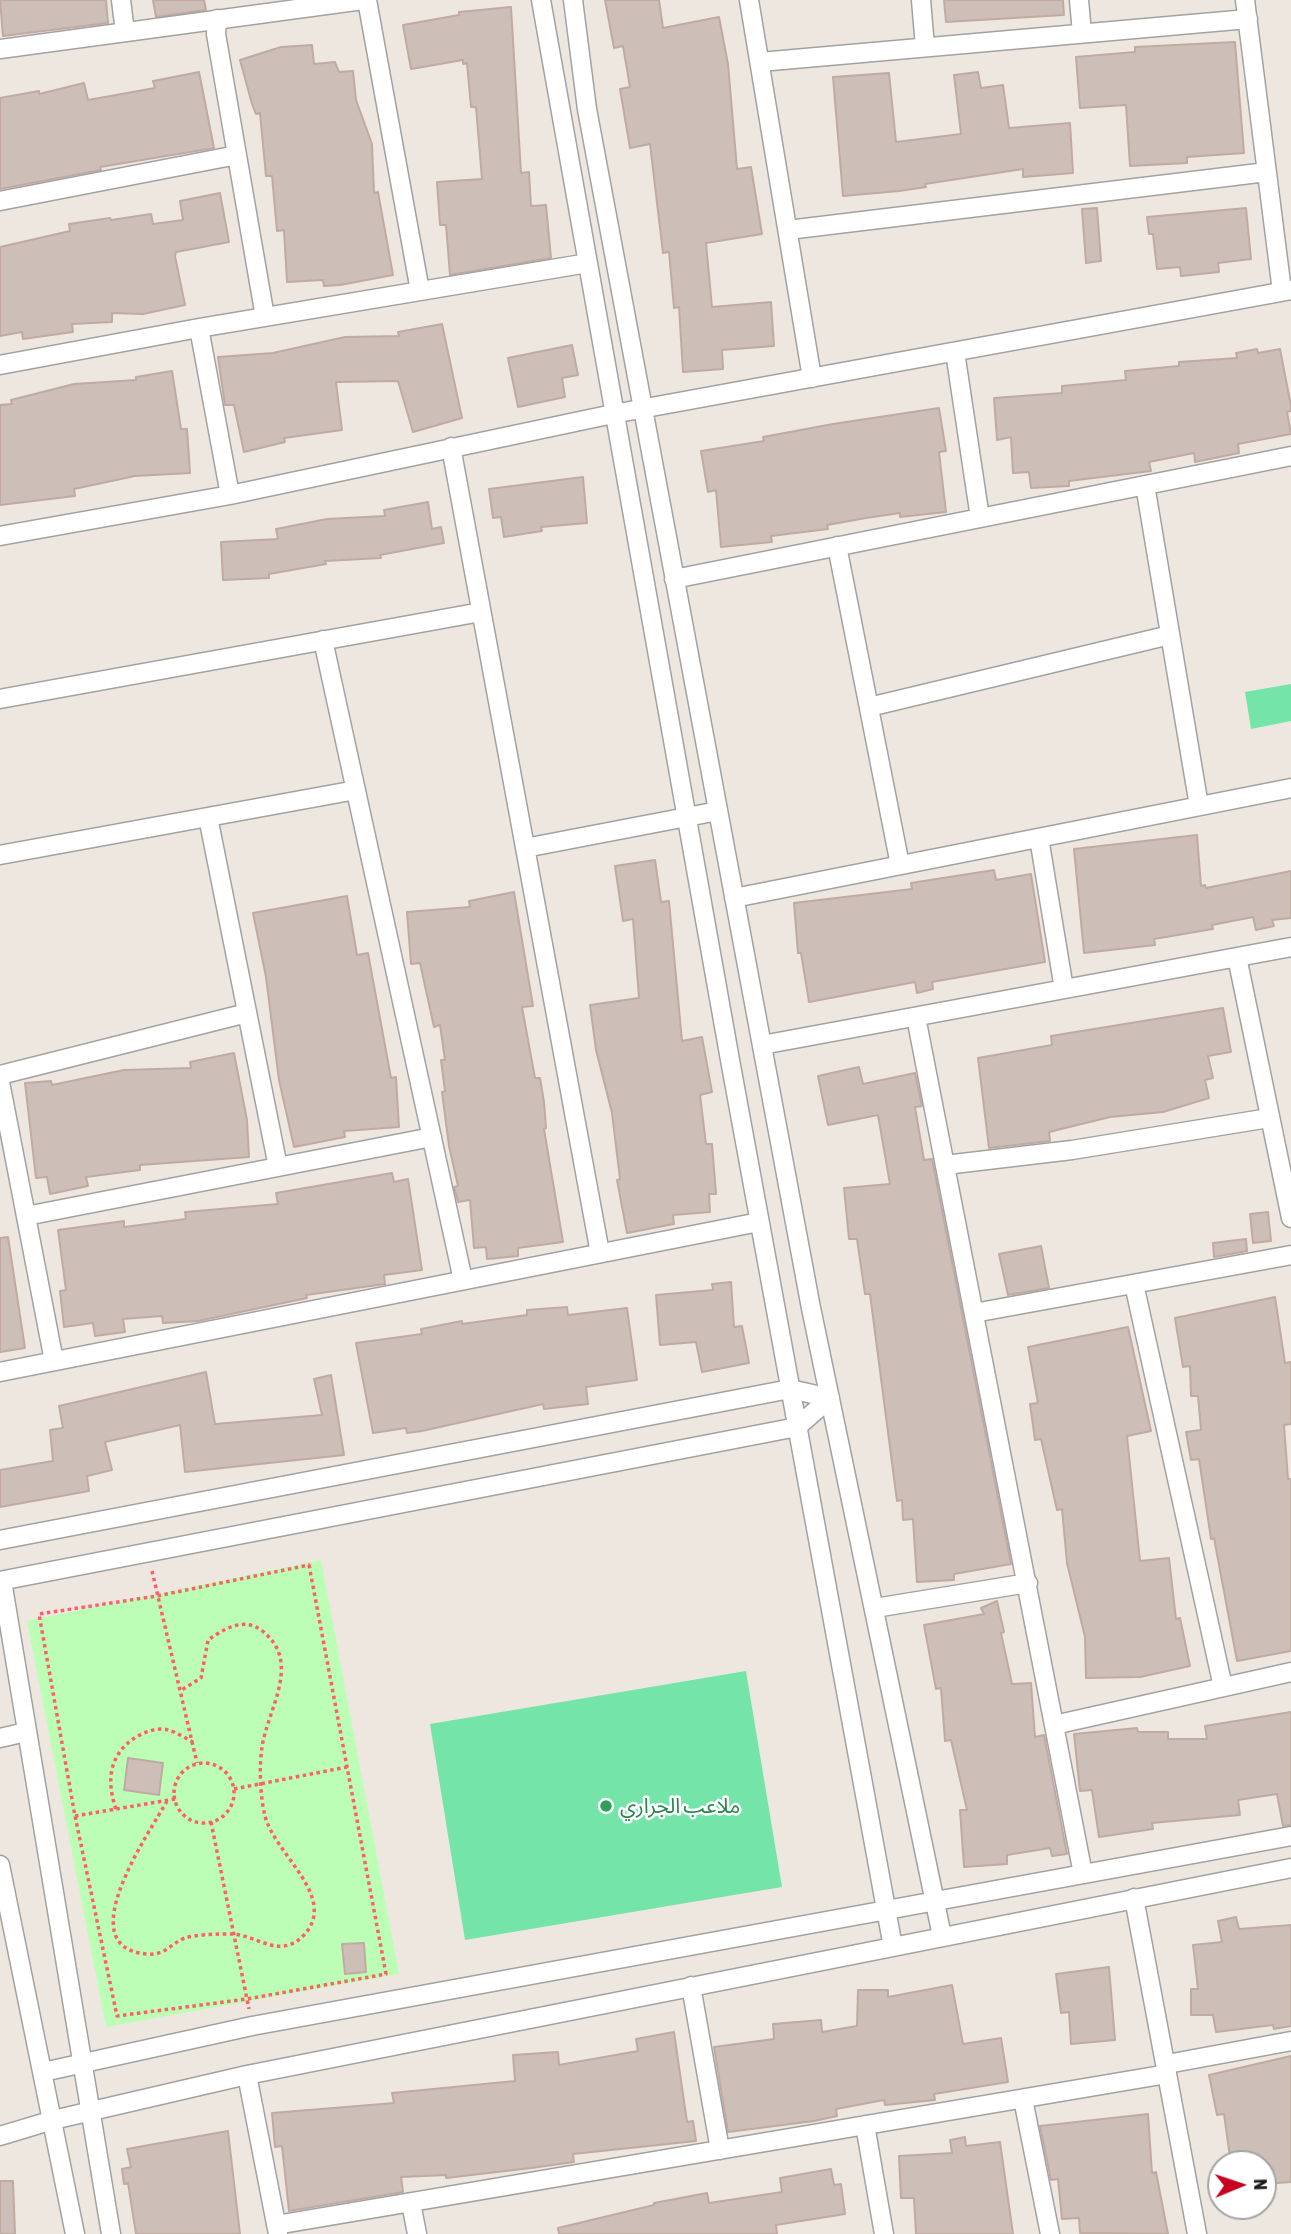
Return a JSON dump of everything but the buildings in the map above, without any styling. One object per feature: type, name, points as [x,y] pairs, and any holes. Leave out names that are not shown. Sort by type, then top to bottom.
[{"type":"street","points":[[121,0],[125,32]]},
{"type":"street","points":[[0,49],[365,0],[420,291]]},
{"type":"street","points":[[541,0],[759,1222],[893,1947]]},
{"type":"street","points":[[573,0],[587,109],[762,1045],[830,1398],[942,1936]]},
{"type":"street","points":[[749,0],[812,378]]},
{"type":"street","points":[[921,0],[925,47]]},
{"type":"street","points":[[1079,0],[1082,33]]},
{"type":"street","points":[[0,536],[230,495],[613,414],[1286,290],[1267,172],[1245,0]]},
{"type":"street","points":[[217,19],[216,34],[265,317]]},
{"type":"street","points":[[760,62],[1248,19]]},
{"type":"street","points":[[0,201],[237,155]]},
{"type":"street","points":[[788,230],[1267,172]]},
{"type":"street","points":[[0,365],[199,328],[588,263]]},
{"type":"street","points":[[199,328],[230,495]]},
{"type":"street","points":[[955,352],[980,517]]},
{"type":"street","points":[[451,447],[600,1253]]},
{"type":"street","points":[[674,579],[1291,456]]},
{"type":"street","points":[[1145,485],[1199,806]]},
{"type":"street","points":[[837,546],[900,865]]},
{"type":"street","points":[[0,699],[481,612]]},
{"type":"street","points":[[869,707],[1170,635]]},
{"type":"street","points":[[323,640],[463,1280]]},
{"type":"street","points":[[734,898],[1291,788]]},
{"type":"street","points":[[0,855],[356,790]]},
{"type":"street","points":[[525,848],[718,811]]},
{"type":"street","points":[[208,817],[278,1167]]},
{"type":"street","points":[[1039,838],[1064,989]]},
{"type":"street","points":[[762,1045],[1291,947]]},
{"type":"street","points":[[1237,957],[1291,1217]]},
{"type":"street","points":[[0,1075],[247,1013]]},
{"type":"street","points":[[916,1017],[1083,1874]]},
{"type":"street","points":[[0,1082],[54,1361]]},
{"type":"street","points":[[945,1166],[1072,1150],[1269,1118]]},
{"type":"street","points":[[26,1216],[432,1137]]},
{"type":"street","points":[[0,1372],[759,1222]]},
{"type":"street","points":[[974,1314],[1291,1255]]},
{"type":"street","points":[[1133,1284],[1223,1687]]},
{"type":"street","points":[[0,1541],[790,1389],[830,1398]]},
{"type":"street","points":[[111,2234],[1,1581],[797,1427],[830,1398]]},
{"type":"street","points":[[875,1608],[1028,1583]]},
{"type":"street","points":[[1054,1725],[1291,1672]]},
{"type":"street","points":[[0,1738],[26,1732]]},
{"type":"street","points":[[43,2072],[266,2024],[1291,1836]]},
{"type":"street","points":[[0,1865],[75,2234]]},
{"type":"street","points":[[0,2136],[52,2120],[247,2075],[1291,1868]]},
{"type":"street","points":[[1134,1898],[1196,2234]]},
{"type":"street","points":[[691,1986],[720,2150]]},
{"type":"street","points":[[247,2075],[277,2230],[411,2203],[1023,2099],[1291,2041]]},
{"type":"street","points":[[1023,2099],[1050,2234]]},
{"type":"street","points":[[865,2126],[884,2234]]},
{"type":"street","points":[[411,2203],[417,2234]]},
{"type":"path","points":[[148,1552],[197,1763]]},
{"type":"path","points":[[309,1566],[386,1973],[247,1999],[117,2016],[75,1816],[39,1614],[157,1596],[309,1566]]},
{"type":"path","points":[[167,1801],[115,1898],[111,1923],[117,1937],[130,1949],[148,1954],[168,1951],[184,1938],[234,1934],[270,1946],[285,1947],[301,1938],[311,1925],[316,1906],[311,1889],[270,1834],[264,1812],[262,1746],[281,1684],[282,1660],[272,1638],[256,1627],[239,1624],[224,1629],[208,1640],[201,1678],[180,1691]]},
{"type":"path","points":[[116,1809],[110,1790],[111,1768],[122,1745],[145,1731],[166,1729],[193,1742]]},
{"type":"path","points":[[197,1763],[216,1765],[224,1770],[234,1789],[227,1813],[211,1822],[192,1821],[178,1808],[175,1799],[176,1780],[181,1772],[197,1763]]},
{"type":"path","points":[[234,1789],[347,1767]]},
{"type":"path","points":[[75,1816],[175,1799]]},
{"type":"path","points":[[211,1822],[247,1999]]},
{"type":"green space","points":[[1291,684],[1291,721],[1251,729],[1245,692]]},
{"type":"green space","points":[[321,1560],[399,1974],[106,2027],[27,1621]]},
{"type":"green space","name":"ملاعب الجراري","points":[[746,1671],[782,1887],[465,1940],[430,1724]]},
{"type":"place","name":"ملاعب الجراري","points":[[606,1806]]}]
